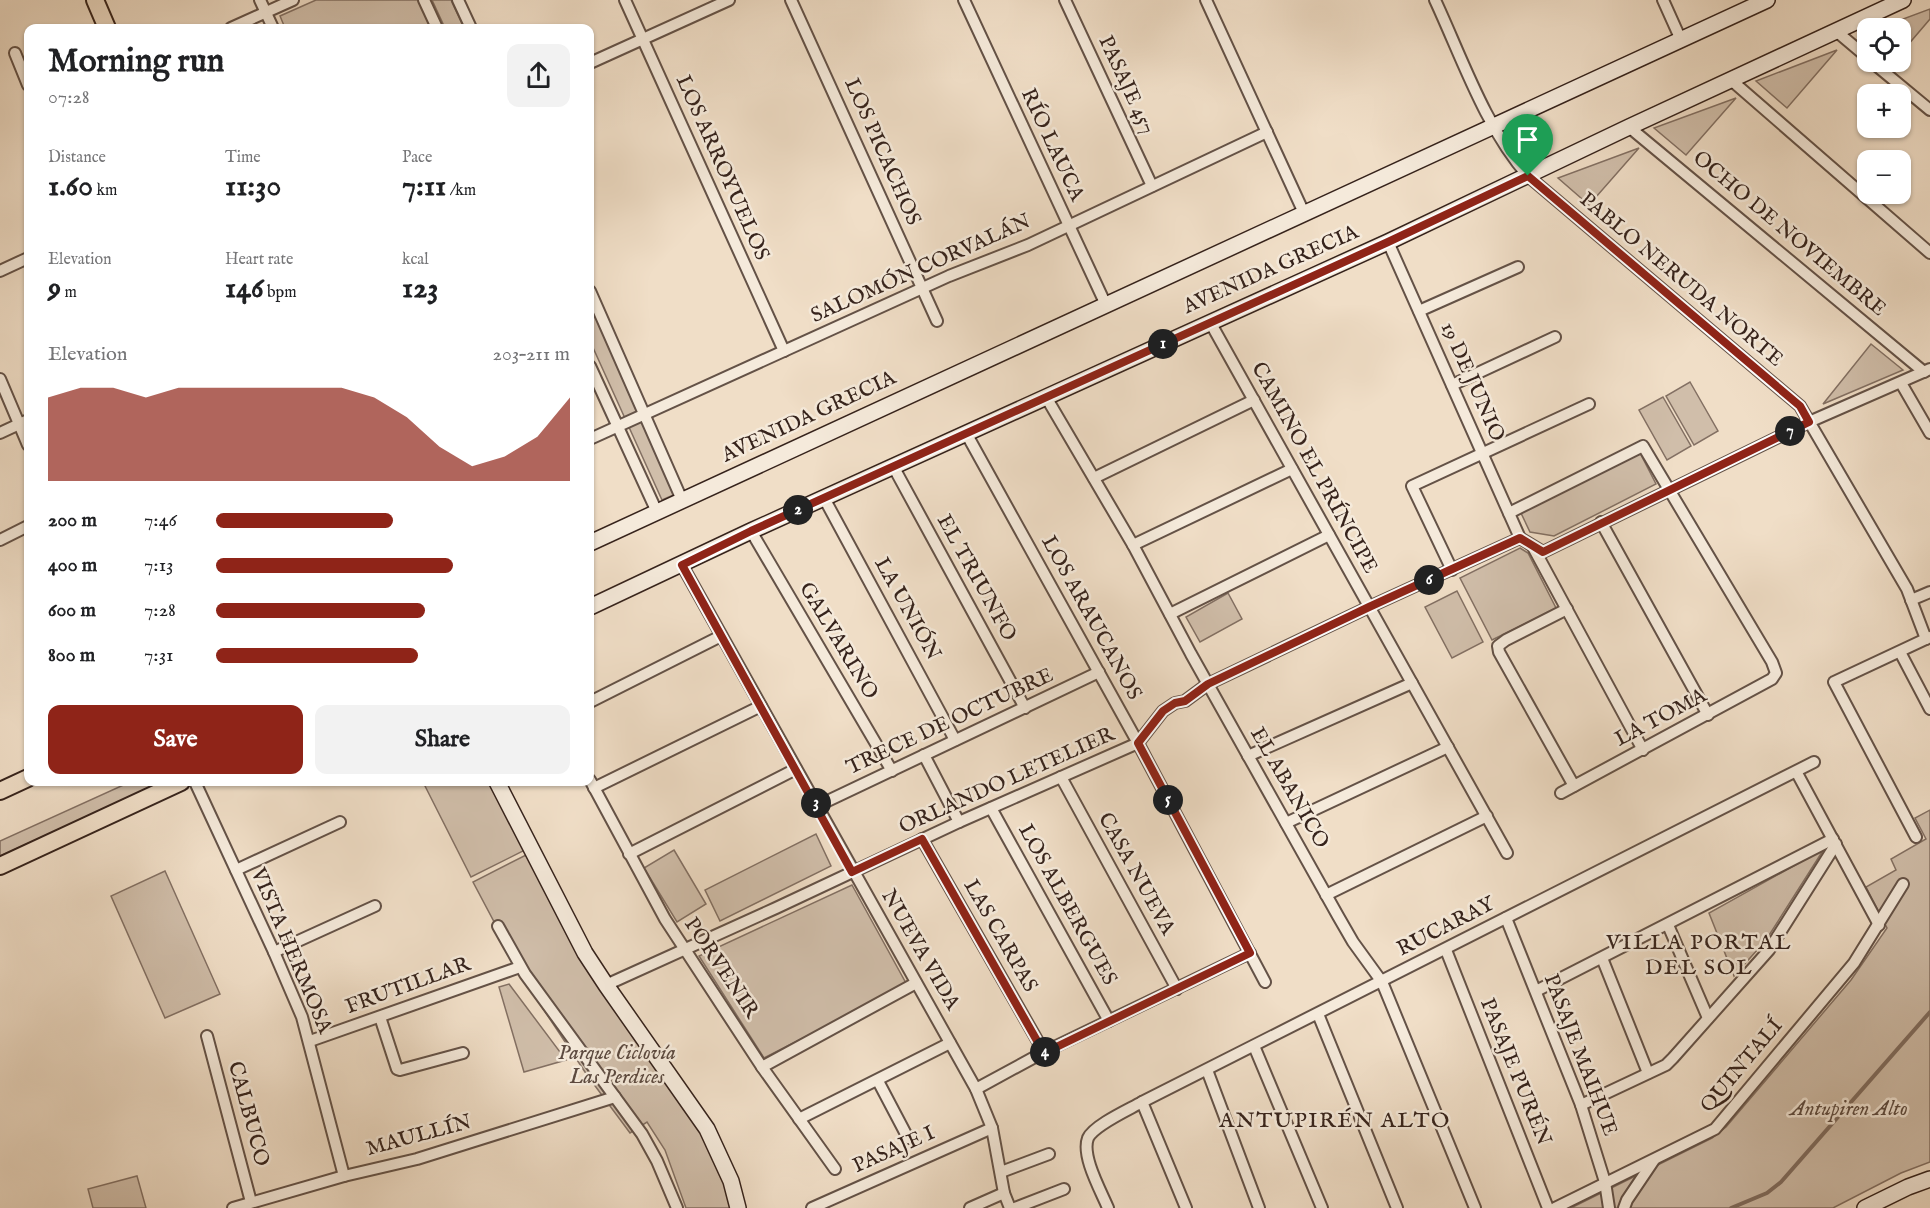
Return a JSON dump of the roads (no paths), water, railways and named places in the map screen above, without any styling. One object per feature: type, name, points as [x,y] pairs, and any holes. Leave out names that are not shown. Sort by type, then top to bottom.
[{"type":"main road","points":[[94,0],[105,24]]},
{"type":"main road","name":"AVENIDA GRECIA","points":[[594,541],[1767,0]]},
{"type":"main road","name":"AVENIDA GRECIA","points":[[594,605],[893,466],[1388,242],[1903,0]]},
{"type":"main road","points":[[0,791],[24,780]]},
{"type":"main road","points":[[0,866],[172,786]]},
{"type":"main road","points":[[499,786],[585,953],[707,1129],[731,1181],[738,1208]]},
{"type":"main road","points":[[1865,1208],[1930,1179]]},
{"type":"street","points":[[260,0],[271,24]]},
{"type":"street","points":[[240,24],[293,0]]},
{"type":"street","points":[[424,0],[435,24]]},
{"type":"street","points":[[458,0],[469,24]]},
{"type":"street","name":"LOS ARROYUELOS","points":[[625,0],[784,351]]},
{"type":"street","points":[[594,61],[729,0]]},
{"type":"street","name":"LOS PICACHOS","points":[[791,0],[937,321]]},
{"type":"street","name":"RÍO LAUCA","points":[[964,0],[1106,305]]},
{"type":"street","name":"PASAJE 457","points":[[1065,0],[1152,186]]},
{"type":"street","points":[[1206,0],[1304,213]]},
{"type":"street","name":"PABLO NERUDA NORTE","points":[[1435,0],[1494,127],[1502,142],[1528,176],[1800,406],[1911,600],[1928,638]]},
{"type":"street","points":[[1663,0],[1681,40]]},
{"type":"street","points":[[1836,31],[1857,49]]},
{"type":"street","points":[[15,53],[24,75]]},
{"type":"street","points":[[1884,72],[1930,110]]},
{"type":"street","points":[[1731,80],[1930,253]]},
{"type":"street","name":"OCHO DE NOVIEMBRE","points":[[1629,127],[1927,371]]},
{"type":"street","name":"SALOMÓN CORVALÁN","points":[[594,437],[949,276],[1028,245],[1267,132]]},
{"type":"street","name":"19 DE JUNIO","points":[[1388,242],[1520,538]]},
{"type":"street","points":[[0,271],[24,260]]},
{"type":"street","points":[[1419,311],[1518,267]]},
{"type":"street","points":[[594,300],[682,500]]},
{"type":"street","name":"CAMINO EL PRÍNCIPE","points":[[1210,322],[1507,853]]},
{"type":"street","points":[[1452,386],[1555,337]]},
{"type":"street","points":[[1520,538],[1543,552],[1809,422],[1927,371]]},
{"type":"street","points":[[594,375],[657,512]]},
{"type":"street","points":[[0,379],[24,422],[0,433]]},
{"type":"street","points":[[1901,382],[1930,433]]},
{"type":"street","name":"EL ABANICO","points":[[1046,397],[1133,545],[1326,895],[1353,942],[1382,982],[1475,1208]]},
{"type":"street","points":[[1094,478],[1254,400]]},
{"type":"street","points":[[1452,570],[1412,486],[1589,404]]},
{"type":"street","name":"LOS ARAUCANOS","points":[[966,434],[1138,743],[1265,982]]},
{"type":"street","points":[[1509,513],[1643,446],[1669,489]]},
{"type":"street","name":"EL TRIUNFO","points":[[893,466],[1025,708]]},
{"type":"street","points":[[1133,545],[1292,469]]},
{"type":"street","name":"LA TOMA","points":[[1561,793],[1708,715],[1772,679],[1776,673],[1772,662],[1669,489]]},
{"type":"street","name":"LA UNIÓN","points":[[824,498],[956,740]]},
{"type":"street","points":[[1601,522],[1708,715]]},
{"type":"street","points":[[0,540],[24,528]]},
{"type":"street","name":"GALVARINO","points":[[751,531],[892,771]]},
{"type":"street","points":[[1170,614],[1329,535]]},
{"type":"street","name":"ORLANDO LETELIER","points":[[606,985],[959,822],[1138,743],[1163,711],[1175,703],[1185,701],[1208,684],[1520,538]]},
{"type":"street","points":[[1533,545],[1643,750]]},
{"type":"street","name":"NUEVA VIDA","points":[[682,565],[852,872],[976,1089],[992,1128],[1004,1193],[1010,1208]]},
{"type":"street","points":[[1911,600],[1930,592]]},
{"type":"street","points":[[1567,609],[1498,646],[1499,652],[1574,786]]},
{"type":"street","points":[[594,700],[721,636]]},
{"type":"street","points":[[1916,837],[1834,682],[1928,638]]},
{"type":"street","points":[[1900,652],[1930,709]]},
{"type":"street","name":"TRECE DE OCTUBRE","points":[[817,806],[1099,672]]},
{"type":"street","points":[[1248,756],[1412,683]]},
{"type":"street","points":[[594,783],[761,706]]},
{"type":"street","points":[[1287,824],[1448,747]]},
{"type":"street","points":[[924,755],[959,822]]},
{"type":"street","name":"RUCARAY","points":[[1108,1208],[1089,1163],[1086,1150],[1089,1137],[1097,1128],[1142,1102],[1797,773],[1814,762]]},
{"type":"street","points":[[629,854],[796,769]]},
{"type":"street","points":[[1797,773],[1879,925]]},
{"type":"street","name":"CASA NUEVA","points":[[1061,777],[1177,989]]},
{"type":"street","name":"VISTA HERMOSA","points":[[197,786],[296,1002],[309,1041],[344,1176]]},
{"type":"street","name":"PORVENIR","points":[[593,786],[665,919],[762,1067],[836,1169]]},
{"type":"street","name":"LOS ALBERGUES","points":[[992,808],[1109,1021]]},
{"type":"street","points":[[1326,895],[1487,816]]},
{"type":"street","points":[[236,870],[340,822]]},
{"type":"street","name":"LAS CARPAS","points":[[922,839],[1044,1053]]},
{"type":"street","points":[[1536,992],[1835,841]]},
{"type":"street","points":[[1581,1105],[1666,1065],[1673,1058],[1769,950],[1835,841]]},
{"type":"street","name":"QUINTALÍ","points":[[1555,1208],[1715,1129],[1854,963],[1904,884]]},
{"type":"street","points":[[274,952],[375,906]]},
{"type":"street","name":"PASAJE MAIHUE","points":[[1506,918],[1581,1105],[1605,1182],[1609,1208]]},
{"type":"street","points":[[498,926],[520,967],[647,1142],[677,1208]]},
{"type":"street","points":[[1668,926],[1708,1018]]},
{"type":"street","name":"PASAJE PURÉN","points":[[1446,950],[1548,1208]]},
{"type":"street","points":[[976,1089],[1044,1053],[1250,953]]},
{"type":"street","points":[[1602,958],[1648,1073]]},
{"type":"street","name":"FRUTILLAR","points":[[309,1041],[520,967]]},
{"type":"street","points":[[762,1067],[916,983]]},
{"type":"street","points":[[1318,1014],[1396,1208]]},
{"type":"street","points":[[380,1017],[396,1069],[400,1070],[463,1053]]},
{"type":"street","name":"CALBUCO","points":[[207,1036],[251,1203]]},
{"type":"street","points":[[799,1119],[950,1043]]},
{"type":"street","points":[[1254,1046],[1322,1208]]},
{"type":"street","points":[[1207,1070],[1259,1208]]},
{"type":"street","points":[[878,1081],[908,1138]]},
{"type":"street","name":"MAULLÍN","points":[[232,1208],[344,1176],[417,1159],[615,1097]]},
{"type":"street","points":[[1142,1102],[1186,1208]]},
{"type":"street","name":"PASAJE I","points":[[812,1208],[992,1128]]},
{"type":"street","points":[[1001,1172],[1049,1154]]},
{"type":"street","points":[[1624,1208],[1655,1158]]},
{"type":"street","points":[[1015,1208],[1064,1189]]},
{"type":"street","points":[[970,1208],[1004,1193]]},
{"type":"waterway","points":[[1731,1208],[1767,1193],[1781,1182],[1930,1012]]},
{"type":"district","name":"VILLA PORTAL DEL SOL","points":[[1699,956]]},
{"type":"district","name":"ANTUPIRÉN ALTO","points":[[1335,1121]]},
{"type":"park label","name":"Parque Ciclovía Las Perdices","points":[[617,1065]]},
{"type":"park label","name":"Antupiren Alto","points":[[1849,1109]]}]
